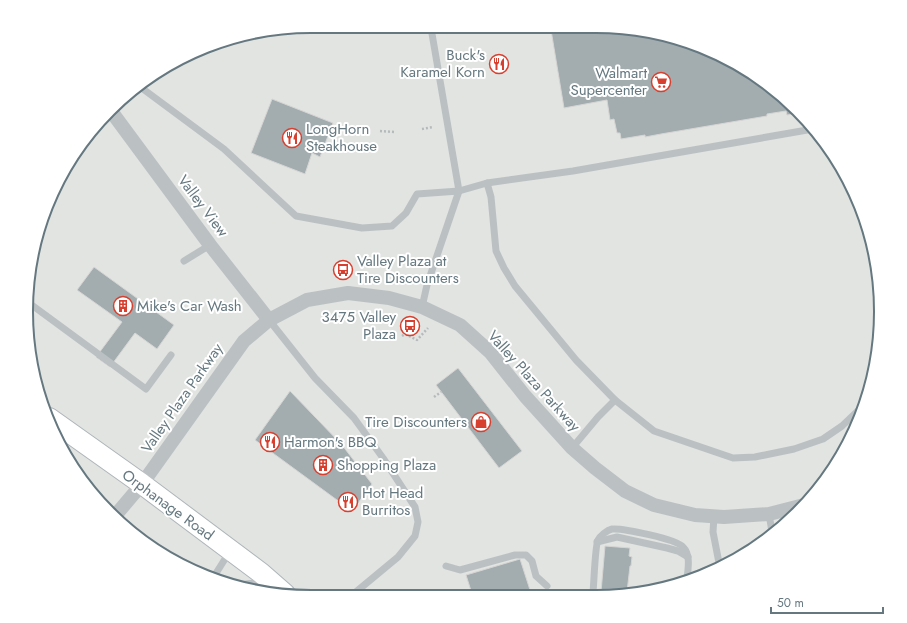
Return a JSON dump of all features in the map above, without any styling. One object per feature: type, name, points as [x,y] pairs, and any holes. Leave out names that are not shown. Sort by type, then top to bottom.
[{"type":"main road","name":"Orphanage Road","points":[[57,423],[142,484],[278,588]]},
{"type":"street","name":"Valley View","points":[[114,116],[210,245],[270,320]]},
{"type":"street","name":"Valley Plaza Parkway","points":[[119,512],[142,484],[244,341],[270,320],[307,300],[348,293],[389,298],[422,307],[460,326],[490,352],[525,396],[572,448],[594,468],[625,491],[654,505],[694,515],[724,517],[769,514],[792,508]]},
{"type":"lane","points":[[422,307],[459,191],[432,33]]},
{"type":"lane","points":[[144,90],[224,149],[296,216],[362,228],[392,226],[406,213],[417,194],[459,191],[487,183],[573,171],[807,130]]},
{"type":"lane","points":[[487,183],[491,197],[496,251],[515,286],[571,354],[615,400],[654,431],[733,458],[755,457],[794,449],[823,439],[842,426],[854,414]]},
{"type":"lane","points":[[184,261],[210,245]]},
{"type":"lane","points":[[33,306],[146,389],[171,355]]},
{"type":"lane","points":[[270,320],[315,378],[354,418],[383,458],[415,507],[418,522],[415,536],[398,557],[358,590]]},
{"type":"lane","points":[[572,448],[598,417],[615,400]]},
{"type":"lane","points":[[769,514],[771,527]]},
{"type":"lane","points":[[714,516],[713,532],[719,561]]},
{"type":"lane","points":[[593,590],[597,542],[602,535],[611,529],[629,530],[674,541],[683,546],[688,557],[687,574]]},
{"type":"lane","points":[[216,573],[231,551]]},
{"type":"lane","points":[[446,566],[460,570],[515,555],[526,555],[532,561],[536,576],[547,586]]},
{"type":"lane","points":[[250,584],[259,582],[276,588]]},
{"type":"path","points":[[422,129],[433,127]]},
{"type":"path","points":[[380,131],[394,132]]},
{"type":"path","points":[[402,336],[405,334],[417,340],[428,328]]},
{"type":"path","points":[[434,397],[441,392]]},
{"type":"shaded area","points":[[596,33],[632,35],[668,42],[702,54],[735,70],[779,102],[805,128],[837,172],[853,205],[865,239],[872,275],[874,312],[872,348],[865,384],[853,418],[837,451],[805,495],[779,521],[750,543],[735,553],[702,569],[668,581],[650,585],[632,588],[596,590],[312,590],[275,588],[239,581],[205,569],[172,553],[128,521],[102,495],[70,451],[54,418],[42,384],[35,348],[33,312],[35,275],[42,239],[54,205],[70,172],[102,128],[128,102],[172,70],[205,54],[239,42],[275,35]]},
{"type":"building","name":"Walmart Supercenter","points":[[552,33],[632,35],[668,42],[702,54],[735,70],[779,102],[791,114],[787,115],[786,111],[767,114],[767,116],[645,137],[645,135],[621,139],[620,133],[617,133],[614,119],[610,120],[607,100],[564,108]]},
{"type":"building","name":"LongHorn Steakhouse","points":[[272,99],[333,123],[320,157],[312,153],[305,174],[251,153]]},
{"type":"building","name":"Mike's Car Wash","points":[[94,267],[174,325],[157,349],[135,333],[110,367],[96,357],[122,322],[77,290]]},
{"type":"building","name":"Tire Discounters","points":[[458,368],[522,451],[499,468],[436,385]]},
{"type":"building","name":"Shopping Plaza","points":[[290,391],[342,445],[372,484],[352,511],[255,440]]},
{"type":"building","points":[[605,546],[630,548],[629,556],[632,557],[627,588],[601,590]]},
{"type":"building","points":[[520,559],[530,590],[471,590],[466,575]]},
{"type":"place","name":"Buck's Karamel Korn","points":[[499,64]]},
{"type":"place","name":"Walmart Supercenter","points":[[661,82]]},
{"type":"place","name":"LongHorn Steakhouse","points":[[292,138]]},
{"type":"place","name":"Valley Plaza at Tire Discounters","points":[[343,270]]},
{"type":"place","name":"Mike's Car Wash","points":[[123,306]]},
{"type":"place","name":"3475 Valley Plaza","points":[[410,326]]},
{"type":"place","name":"Tire Discounters","points":[[481,422]]},
{"type":"place","name":"Harmon's BBQ","points":[[270,442]]},
{"type":"place","name":"Shopping Plaza","points":[[323,465]]},
{"type":"place","name":"Hot Head Burritos","points":[[348,502]]}]
